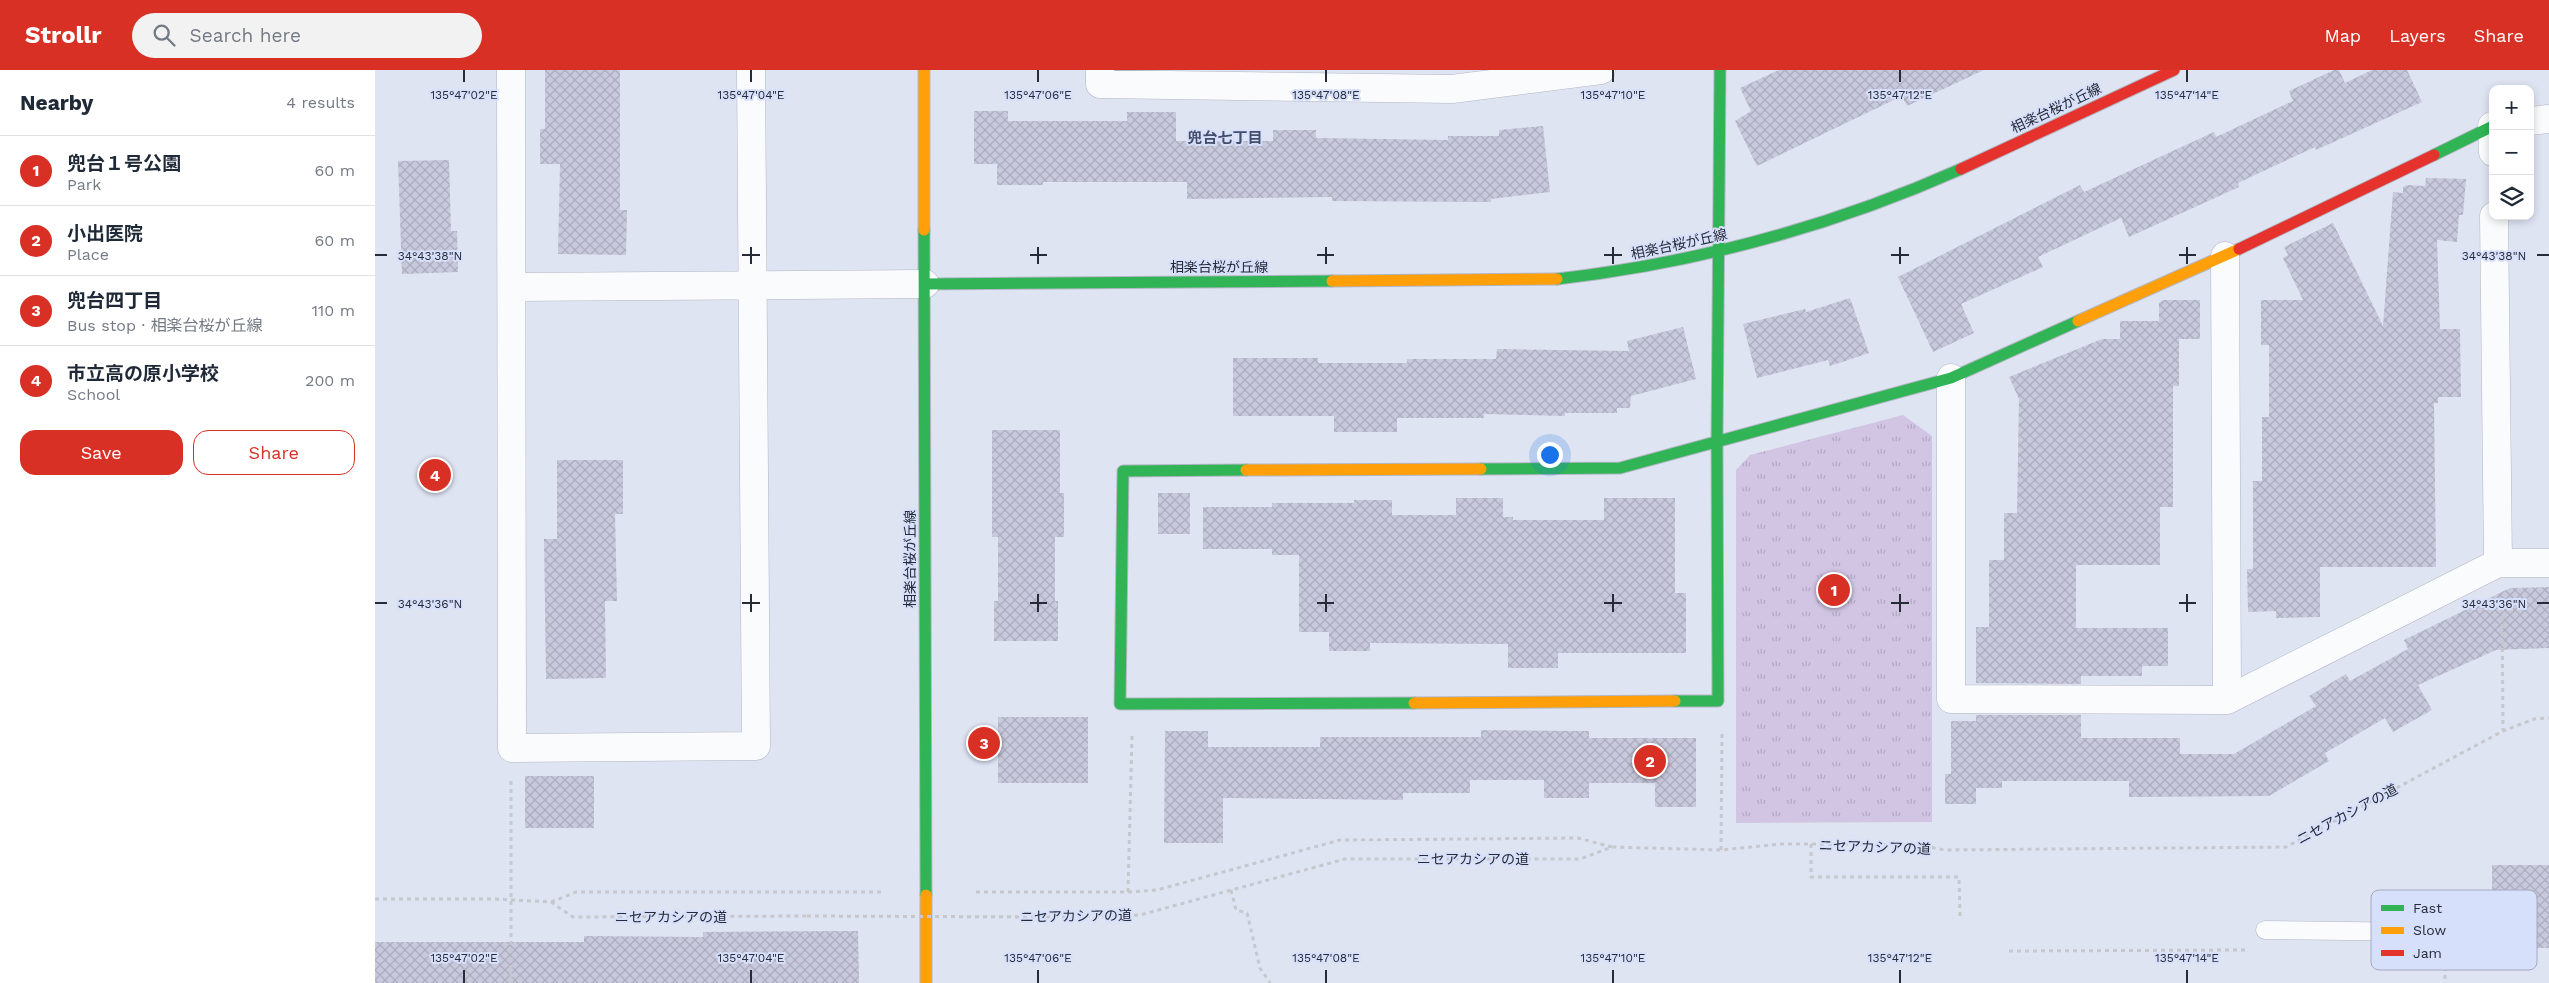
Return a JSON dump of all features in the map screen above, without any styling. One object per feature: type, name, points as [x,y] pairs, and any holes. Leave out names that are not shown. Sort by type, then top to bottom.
[{"type":"street","points":[[511,70],[513,287],[512,748],[756,746],[751,286],[751,70]]},
{"type":"street","points":[[513,287],[925,284],[924,70]]},
{"type":"street","points":[[1100,70],[1100,84],[1442,89],[1601,70]]},
{"type":"street","points":[[1720,70],[1717,441],[1718,701],[1120,704],[1123,472],[1620,468],[1717,441],[1951,378],[2225,256],[2489,128]]},
{"type":"street","name":"相楽台桜が丘線","points":[[926,983],[925,284],[1557,279],[1639,268],[1719,252],[1817,224],[1931,182],[2174,70]]},
{"type":"street","points":[[2534,121],[2549,119]]},
{"type":"street","points":[[2493,220],[2498,563]]},
{"type":"street","points":[[2225,256],[2227,700]]},
{"type":"street","points":[[1951,378],[1951,699],[2227,700],[2498,563],[2549,563]]},
{"type":"lane","points":[[2265,930],[2371,931]]},
{"type":"path","points":[[2498,563],[2502,587],[2503,731]]},
{"type":"path","points":[[1718,701],[1723,724],[1721,850]]},
{"type":"path","points":[[1120,704],[1133,727],[1128,892]]},
{"type":"path","name":"ニセアカシアの道","points":[[551,902],[573,917],[1046,917],[1140,915],[1345,859],[1580,859],[1612,847],[1721,850],[1781,844],[1920,845],[1945,850],[2286,847],[2503,731],[2534,719],[2549,718]]},
{"type":"path","points":[[511,983],[512,748]]},
{"type":"path","points":[[976,892],[1128,892],[1157,890],[1340,840],[1578,838],[1612,847]]},
{"type":"path","points":[[1811,844],[1811,877],[1959,877],[1960,917]]},
{"type":"path","points":[[1231,890],[1236,910],[1247,913],[1260,968],[1270,983]]},
{"type":"path","points":[[375,900],[510,900],[551,902],[576,892],[883,892]]},
{"type":"path","points":[[2009,951],[2247,950]]},
{"type":"path","points":[[2445,970],[2445,983]]},
{"type":"green space","points":[[1903,415],[1932,436],[1932,822],[1736,823],[1736,470],[1750,455]]},
{"type":"building","points":[[545,70],[620,70],[620,210],[627,210],[626,255],[558,254],[560,164],[540,164],[540,129],[545,129]]},
{"type":"building","points":[[1779,70],[1984,70],[1907,106],[1902,96],[1757,166],[1735,121],[1751,111],[1740,88]]},
{"type":"building","points":[[2334,70],[2339,70],[2345,83],[2372,70],[2407,70],[2422,102],[2316,150],[2315,147],[2238,183],[2239,187],[2129,237],[2121,218],[2038,257],[2043,267],[1961,304],[1974,333],[1933,352],[1898,277],[2080,185],[2084,192],[2214,132],[2216,137],[2293,101],[2289,91]]},
{"type":"building","points":[[974,111],[1008,111],[1008,121],[1127,121],[1127,112],[1176,112],[1176,141],[1273,141],[1273,130],[1316,130],[1316,138],[1448,140],[1448,136],[1499,136],[1499,130],[1543,126],[1550,192],[1491,199],[1491,202],[1332,201],[1332,197],[1187,199],[1187,182],[1043,182],[1043,185],[997,185],[997,164],[974,164]]},
{"type":"building","points":[[449,160],[451,231],[457,231],[458,272],[402,274],[398,161]]},
{"type":"building","points":[[2426,178],[2466,179],[2463,215],[2459,215],[2457,242],[2437,240],[2440,329],[2460,329],[2461,397],[2438,397],[2438,403],[2434,403],[2436,567],[2320,567],[2320,617],[2276,618],[2276,611],[2248,612],[2247,569],[2253,569],[2253,481],[2262,481],[2262,417],[2269,417],[2269,345],[2261,345],[2261,300],[2303,300],[2283,258],[2288,255],[2284,247],[2333,223],[2383,326],[2393,192],[2403,193],[2403,187],[2407,185],[2425,186]]},
{"type":"building","points":[[1850,298],[1869,353],[1830,366],[1828,360],[1757,378],[1743,324],[1805,309],[1806,312]]},
{"type":"building","points":[[2163,300],[2200,300],[2200,339],[2179,339],[2179,386],[2173,386],[2173,507],[2160,507],[2160,565],[2076,565],[2076,628],[2168,628],[2168,666],[2142,666],[2142,676],[2081,676],[2081,684],[1976,683],[1976,627],[1989,627],[1989,560],[2004,560],[2004,513],[2017,513],[2019,399],[2009,377],[2102,339],[2120,339],[2120,321],[2159,321],[2159,303]]},
{"type":"building","points":[[1683,327],[1696,379],[1631,396],[1630,408],[1617,408],[1617,413],[1565,413],[1565,416],[1484,414],[1484,418],[1397,418],[1397,432],[1334,432],[1334,416],[1233,416],[1233,358],[1318,358],[1318,363],[1407,363],[1407,359],[1496,359],[1497,349],[1629,351],[1627,341]]},
{"type":"building","points":[[992,430],[1060,430],[1060,493],[1064,493],[1064,537],[1055,537],[1055,601],[1058,601],[1058,641],[994,641],[994,601],[998,601],[998,537],[992,537]]},
{"type":"building","points":[[557,460],[623,460],[623,514],[615,514],[617,601],[605,601],[606,678],[546,679],[544,539],[557,539]]},
{"type":"building","points":[[1158,493],[1190,493],[1190,534],[1158,534]]},
{"type":"building","points":[[1456,498],[1503,498],[1503,517],[1513,517],[1513,520],[1604,520],[1604,498],[1675,498],[1675,593],[1686,593],[1686,653],[1558,653],[1558,668],[1508,668],[1508,644],[1370,643],[1370,651],[1329,651],[1329,632],[1299,632],[1299,555],[1272,555],[1272,549],[1203,549],[1203,507],[1272,507],[1272,503],[1354,503],[1354,500],[1392,500],[1392,515],[1456,515]]},
{"type":"building","points":[[2549,587],[2549,648],[2496,650],[2418,685],[2432,710],[2393,732],[2385,718],[2325,753],[2329,761],[2269,796],[2129,797],[2129,781],[2002,781],[2002,788],[1976,788],[1976,804],[1945,804],[1945,774],[1951,774],[1951,721],[1976,721],[1976,715],[2081,715],[2081,738],[2180,738],[2180,754],[2234,754],[2316,706],[2309,696],[2346,674],[2350,681],[2408,649],[2404,640],[2510,588]]},
{"type":"building","points":[[998,717],[1088,717],[1088,783],[998,783]]},
{"type":"building","points":[[1481,730],[1589,731],[1589,738],[1696,738],[1696,807],[1655,807],[1655,783],[1589,783],[1589,798],[1544,798],[1544,780],[1470,780],[1470,793],[1403,793],[1403,800],[1223,798],[1223,843],[1164,843],[1165,731],[1208,731],[1208,747],[1320,747],[1320,737],[1481,737]]},
{"type":"building","points":[[525,776],[594,776],[594,828],[525,828]]},
{"type":"building","points":[[2492,865],[2549,865],[2549,948],[2537,948],[2537,890],[2492,890]]},
{"type":"building","points":[[858,931],[859,983],[375,983],[375,942],[584,942],[584,936],[703,937],[703,932]]},
{"type":"traffic: fast","points":[[1675,701],[1718,701],[1717,441],[1720,70]]},
{"type":"traffic: fast","points":[[2434,155],[2489,128]]},
{"type":"traffic: fast","points":[[1557,279],[1661,263],[1763,239],[1814,225],[1863,208],[1961,169]]},
{"type":"traffic: fast","points":[[924,230],[926,895]]},
{"type":"traffic: fast","points":[[925,284],[1332,281]]},
{"type":"traffic: fast","points":[[1481,469],[1620,468],[1951,378],[2078,321]]},
{"type":"traffic: fast","points":[[1246,470],[1123,471],[1120,704],[1414,703]]},
{"type":"traffic: slow","points":[[924,70],[924,230]]},
{"type":"traffic: slow","points":[[2078,321],[2239,249]]},
{"type":"traffic: slow","points":[[1332,281],[1557,279]]},
{"type":"traffic: slow","points":[[1246,470],[1481,469]]},
{"type":"traffic: slow","points":[[1414,703],[1675,701]]},
{"type":"traffic: slow","points":[[926,895],[926,983]]},
{"type":"traffic: jam","points":[[1961,169],[2174,70]]},
{"type":"traffic: jam","points":[[2239,249],[2434,155]]},
{"type":"place","name":"市立高の原小学校","points":[[435,475]]},
{"type":"place","name":"兜台１号公園","points":[[1834,590]]},
{"type":"place","name":"兜台四丁目","points":[[984,743]]},
{"type":"place","name":"小出医院","points":[[1650,761]]},
{"type":"district","name":"兜台七丁目","points":[[1225,138]]}]
